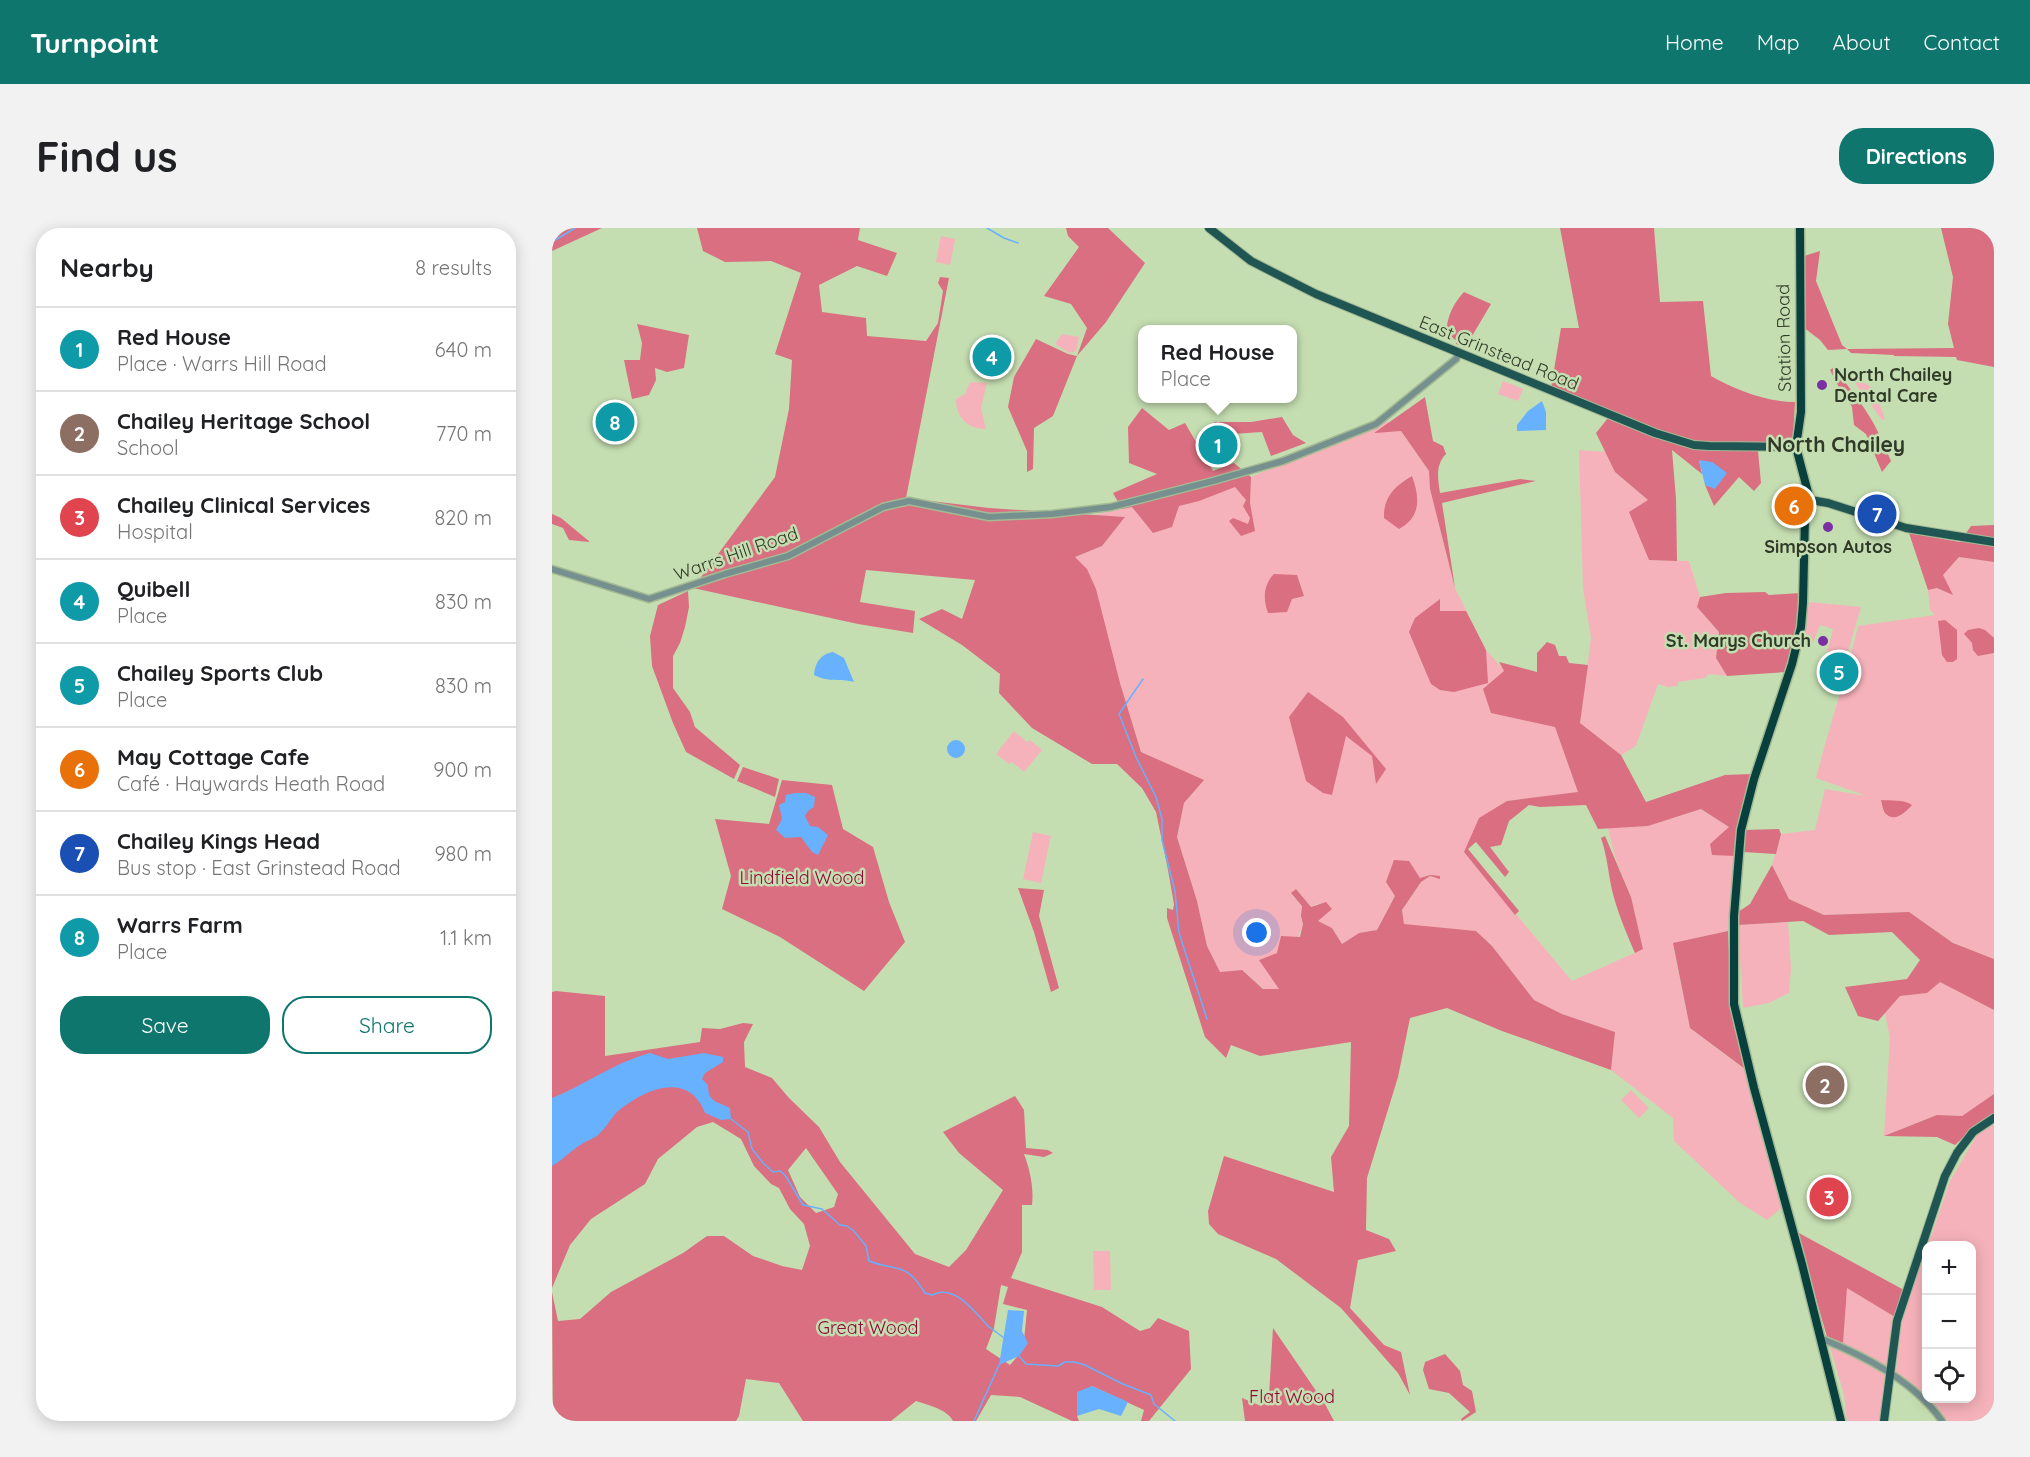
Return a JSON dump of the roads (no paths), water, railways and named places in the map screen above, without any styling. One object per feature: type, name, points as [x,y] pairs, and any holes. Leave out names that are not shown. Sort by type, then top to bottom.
[{"type":"highway","name":"Station Road","points":[[1796,447],[1802,412],[1800,228]]},
{"type":"highway","points":[[1796,447],[1810,500],[1805,517],[1801,627],[1792,664],[1754,779],[1741,830],[1734,916],[1734,1004],[1748,1067],[1841,1421]]},
{"type":"main road","name":"East Grinstead Road","points":[[1209,228],[1251,261],[1283,278],[1368,316],[1655,433],[1694,445],[1796,447]]},
{"type":"main road","points":[[1810,500],[1828,503],[1906,528],[1994,542]]},
{"type":"main road","points":[[1884,1421],[1897,1321],[1945,1176],[1973,1132],[1994,1118]]},
{"type":"street","name":"Warrs Hill Road","points":[[552,569],[650,600],[724,574],[788,556],[883,507],[909,501],[989,517],[1052,514],[1111,507],[1284,461],[1376,424],[1456,359],[1459,352]]},
{"type":"street","points":[[1821,1338],[1848,1349],[1890,1374],[1925,1401],[1942,1421]]},
{"type":"water","points":[[1542,401],[1546,412],[1546,430],[1517,431],[1517,425],[1528,411]]},
{"type":"water","points":[[1699,460],[1712,462],[1727,473],[1715,489],[1705,485]]},
{"type":"water","points":[[833,652],[844,658],[854,682],[825,679],[814,675],[819,659]]},
{"type":"water","points":[[956,740],[962,743],[965,749],[962,755],[956,758],[950,755],[947,749],[950,743]]},
{"type":"water","points":[[806,793],[815,797],[814,807],[805,816],[810,826],[818,827],[828,835],[818,855],[812,852],[801,837],[785,838],[776,830],[782,819],[779,805],[785,802],[786,795]]},
{"type":"water","points":[[650,1053],[668,1059],[704,1053],[723,1057],[723,1062],[705,1073],[702,1079],[708,1085],[711,1098],[730,1108],[731,1119],[721,1120],[705,1113],[697,1099],[688,1091],[664,1088],[651,1091],[638,1097],[616,1113],[596,1136],[578,1146],[552,1166],[552,1098],[624,1062]]},
{"type":"water","points":[[1008,1310],[1024,1311],[1022,1331],[1028,1343],[1019,1356],[999,1365]]},
{"type":"water","points":[[1092,1386],[1128,1402],[1121,1416],[1099,1409],[1077,1416],[1077,1392]]},
{"type":"waterway","points":[[552,242],[575,228]]},
{"type":"waterway","points":[[987,228],[1018,243]]},
{"type":"waterway","points":[[1143,679],[1119,714],[1136,757],[1156,797],[1162,819],[1162,840],[1175,891],[1179,933],[1207,1019]]},
{"type":"waterway","points":[[731,1119],[748,1132],[752,1149],[764,1164],[773,1172],[780,1171],[785,1175],[803,1205],[822,1209],[840,1225],[847,1226],[854,1231],[866,1246],[869,1261],[906,1272],[925,1293],[932,1295],[940,1292],[956,1296],[1004,1338]]},
{"type":"waterway","points":[[1019,1356],[1026,1364],[1058,1366],[1065,1362],[1074,1362],[1085,1365],[1151,1395],[1154,1404],[1175,1421]]},
{"type":"waterway","points":[[974,1421],[999,1365]]},
{"type":"place","name":"Quibell","points":[[992,357]]},
{"type":"place","name":"North Chailey Dental Care","points":[[1822,385]]},
{"type":"place","name":"Warrs Farm","points":[[615,422]]},
{"type":"place","name":"Red House","points":[[1218,445]]},
{"type":"place","name":"May Cottage Cafe","points":[[1794,506]]},
{"type":"place","name":"Chailey Kings Head","points":[[1877,514]]},
{"type":"place","name":"Simpson Autos","points":[[1828,527]]},
{"type":"place","name":"St. Marys Church","points":[[1823,641]]},
{"type":"place","name":"Chailey Sports Club","points":[[1839,672]]},
{"type":"place","name":"Chailey Heritage School","points":[[1825,1085]]},
{"type":"place","name":"Chailey Clinical Services","points":[[1829,1197]]},
{"type":"district","name":"North Chailey","points":[[1836,445]]},
{"type":"park label","name":"Lindfield Wood","points":[[802,878]]},
{"type":"park label","name":"Great Wood","points":[[868,1328]]},
{"type":"park label","name":"Flat Wood","points":[[1292,1397]]}]
